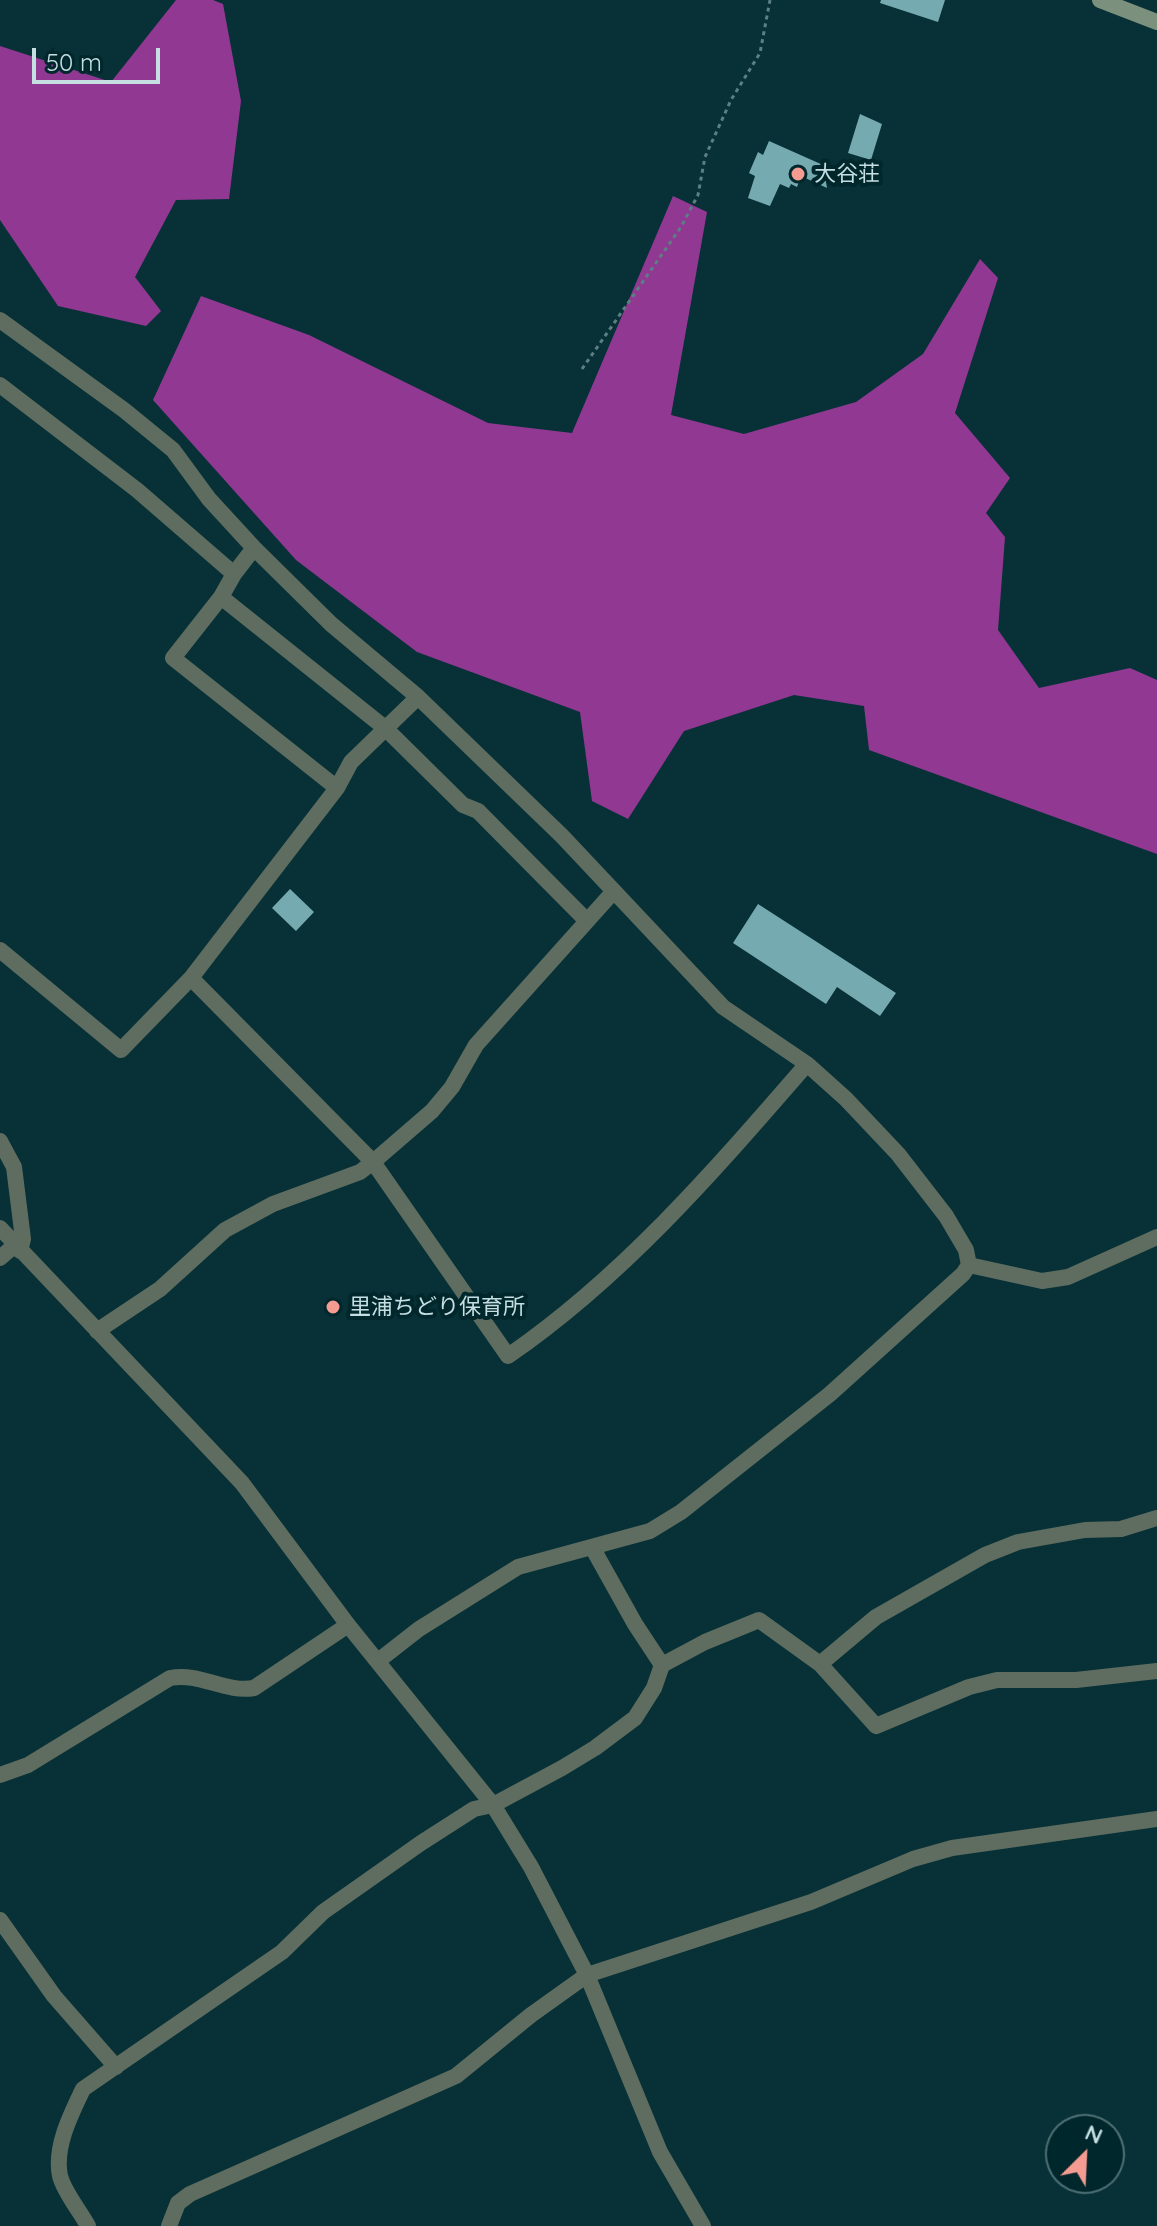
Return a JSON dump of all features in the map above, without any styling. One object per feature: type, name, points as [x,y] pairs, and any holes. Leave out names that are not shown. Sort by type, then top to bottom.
[{"type":"main road","points":[[1100,0],[1157,22]]},
{"type":"street","points":[[0,320],[124,410],[173,450],[209,499],[254,548],[331,624],[418,697],[562,836],[723,1007],[807,1064],[846,1099],[898,1154],[946,1216],[966,1250],[969,1265],[963,1274],[830,1394],[700,1498],[650,1531],[518,1567],[419,1629],[378,1661]]},
{"type":"street","points":[[0,385],[137,490],[234,574]]},
{"type":"street","points":[[254,548],[221,597],[173,658],[337,788]]},
{"type":"street","points":[[221,597],[385,728],[463,805],[478,811],[586,920]]},
{"type":"street","points":[[0,950],[121,1050],[191,978],[337,788],[351,762],[418,697]]},
{"type":"street","points":[[97,1331],[160,1289],[225,1230],[273,1204],[360,1172],[373,1162],[432,1111],[452,1087],[476,1045],[614,891]]},
{"type":"street","points":[[191,978],[373,1162],[508,1356],[598,1287],[699,1187],[807,1064]]},
{"type":"street","points":[[0,1141],[14,1167],[23,1239],[18,1248],[0,1258]]},
{"type":"street","points":[[0,1228],[242,1483],[348,1625],[493,1805],[531,1867],[587,1975],[660,2152],[703,2226]]},
{"type":"street","points":[[969,1265],[1042,1281],[1068,1277],[1157,1237]]},
{"type":"street","points":[[820,1664],[876,1617],[985,1555],[1018,1542],[1085,1530],[1121,1529],[1157,1518]]},
{"type":"street","points":[[592,1547],[662,1665]]},
{"type":"street","points":[[88,2226],[60,2176],[60,2153],[67,2124],[83,2089],[282,1952],[323,1912],[357,1886],[474,1809],[493,1805],[562,1768],[635,1718],[654,1688],[662,1665],[705,1642],[759,1620],[820,1664],[876,1726],[969,1687],[997,1680],[1076,1680],[1157,1671]]},
{"type":"street","points":[[0,1775],[28,1765],[170,1678],[185,1675],[241,1690],[254,1688],[348,1625]]},
{"type":"street","points":[[169,2226],[178,2203],[190,2194],[456,2076],[531,2015],[587,1975],[811,1902],[913,1859],[952,1848],[1157,1819]]},
{"type":"street","points":[[0,1920],[54,1996],[116,2067]]},
{"type":"path","points":[[582,369],[681,227],[698,195],[705,157],[731,100],[760,53],[770,0]]},
{"type":"shaded area","points":[[176,0],[213,0],[223,4],[241,101],[229,199],[176,200],[135,277],[161,311],[146,326],[58,306],[0,220],[0,46],[111,82]]},
{"type":"shaded area","points":[[673,196],[707,212],[671,415],[744,434],[856,402],[923,354],[980,259],[998,278],[955,413],[1010,478],[986,513],[1005,537],[998,630],[1039,688],[1130,668],[1157,680],[1157,854],[869,750],[864,706],[794,695],[684,731],[628,819],[592,801],[580,712],[417,652],[296,560],[153,400],[201,296],[309,335],[488,423],[572,433]]},
{"type":"building","points":[[881,0],[945,0],[938,22],[880,3]]},
{"type":"building","name":"大谷荘","points":[[860,114],[882,124],[871,160],[848,153]]},
{"type":"building","name":"大谷荘","points":[[769,141],[823,165],[827,188],[801,176],[797,187],[780,184],[770,206],[748,198],[755,176],[749,173],[758,152],[763,155]]},
{"type":"building","points":[[290,889],[314,912],[296,931],[272,908]]},
{"type":"building","points":[[758,904],[896,993],[880,1016],[837,987],[826,1004],[733,943]]},
{"type":"place","name":"大谷荘","points":[[798,174]]},
{"type":"place","name":"里浦ちどり保育所","points":[[333,1307]]}]
